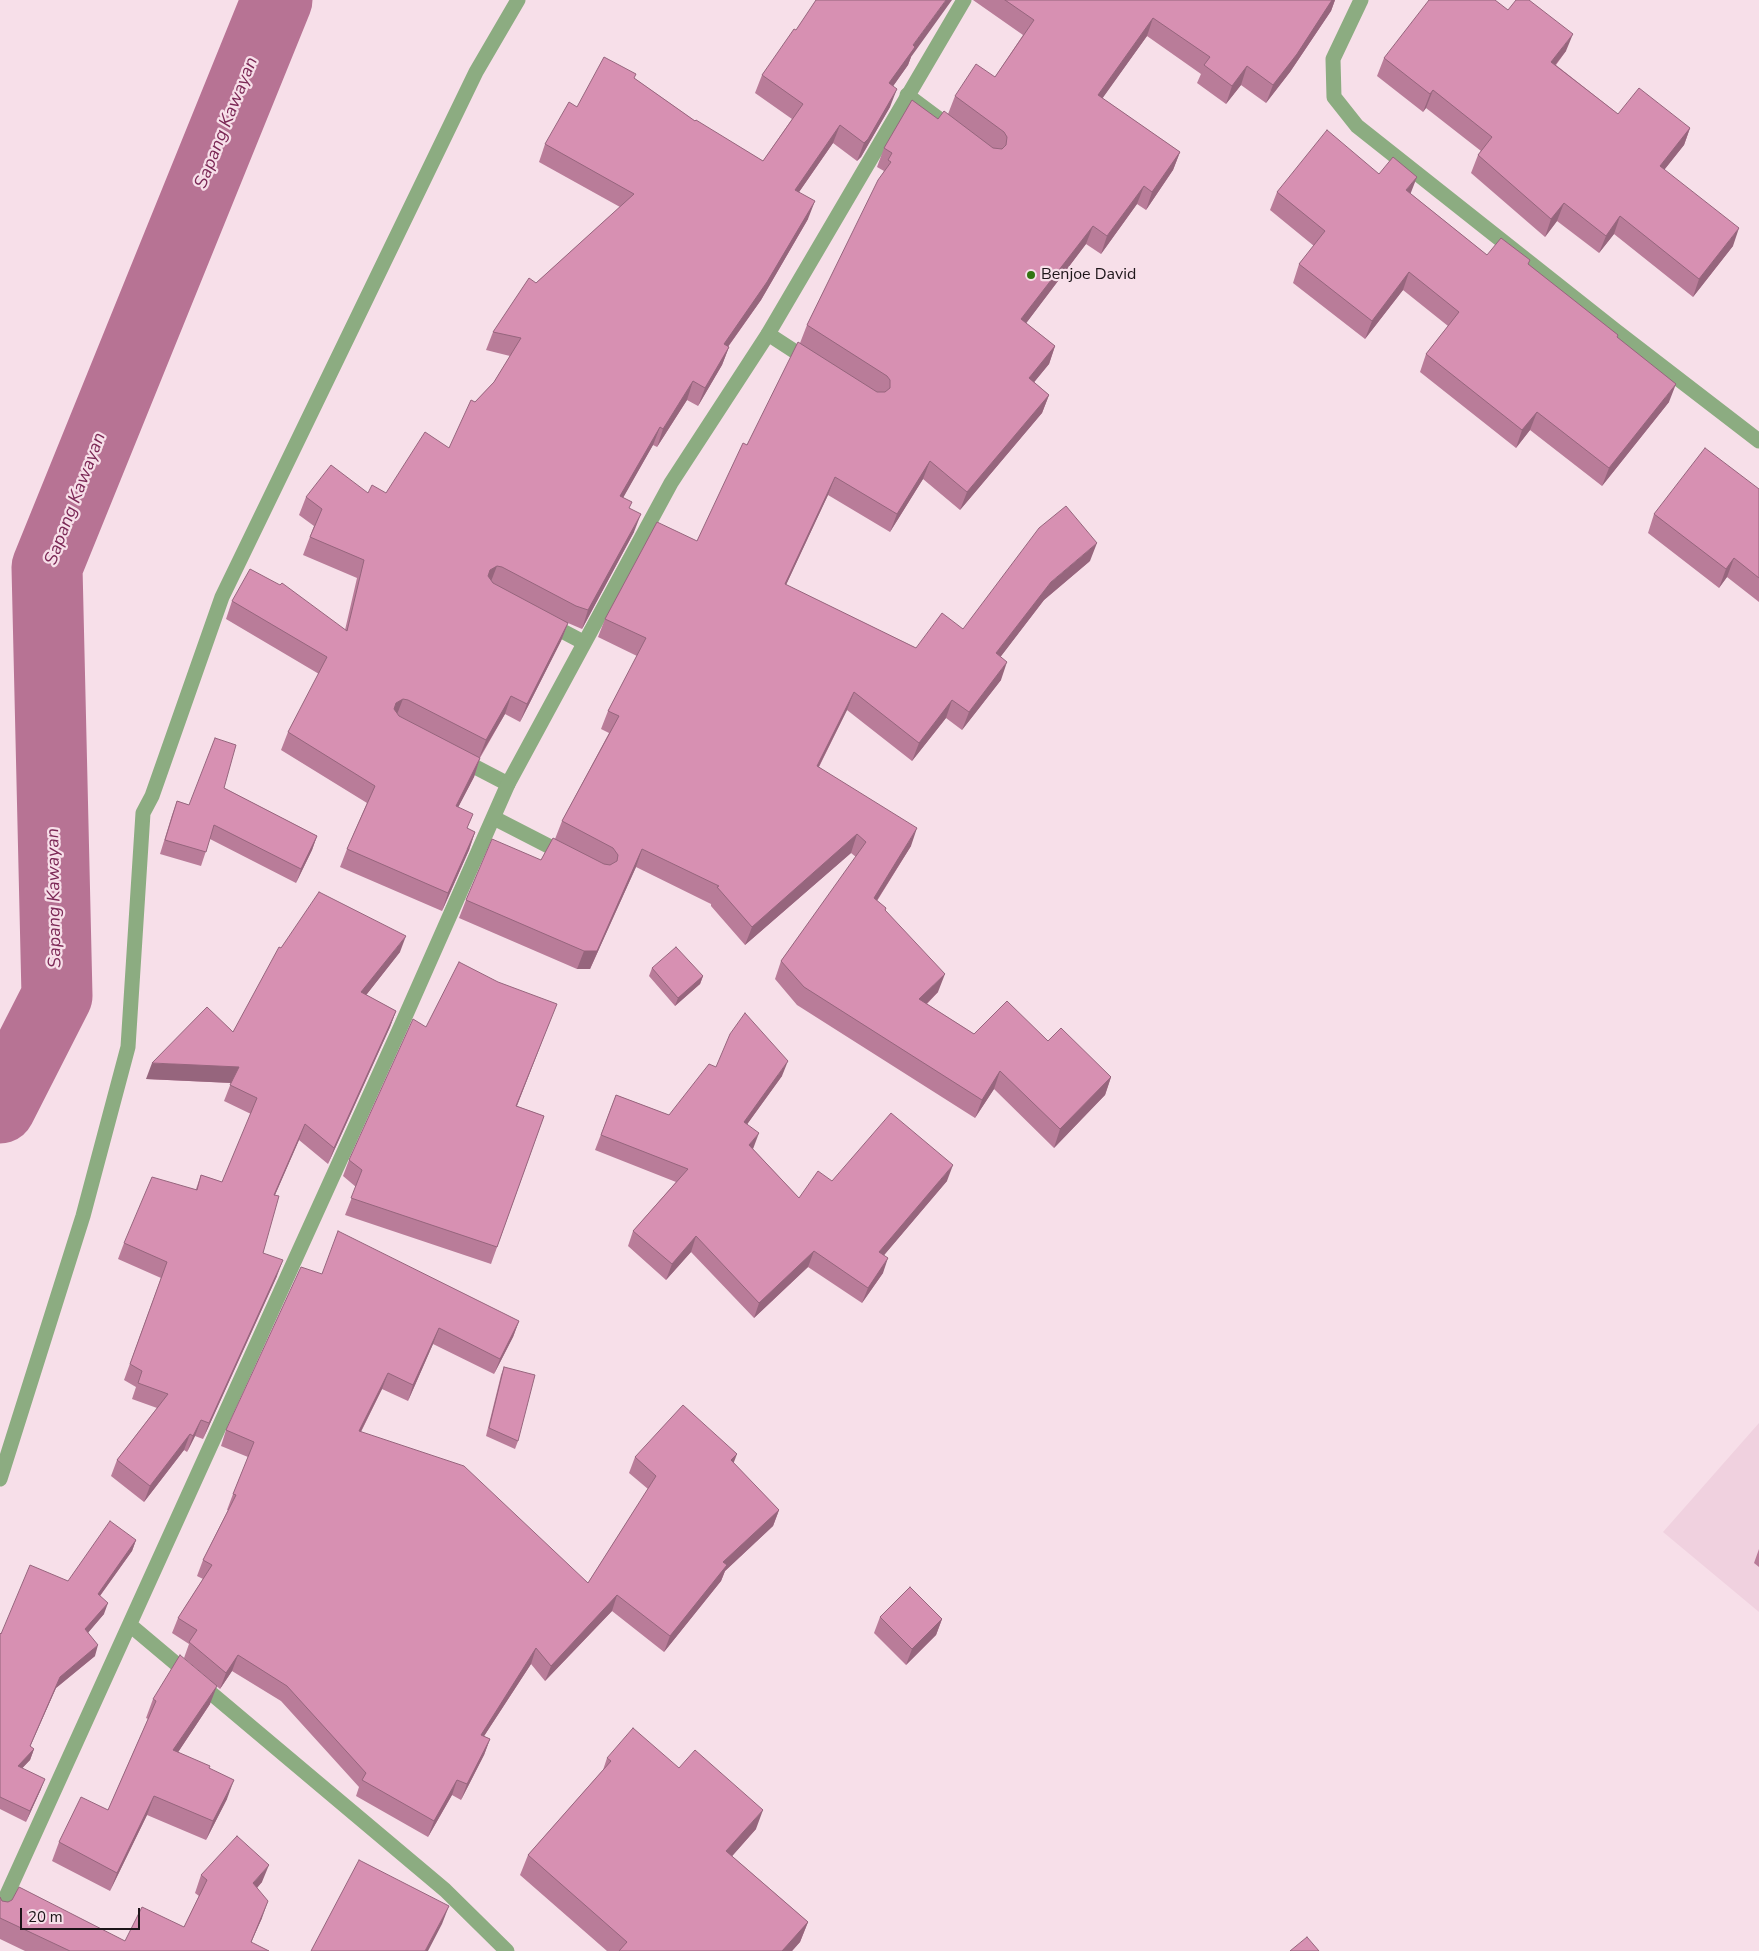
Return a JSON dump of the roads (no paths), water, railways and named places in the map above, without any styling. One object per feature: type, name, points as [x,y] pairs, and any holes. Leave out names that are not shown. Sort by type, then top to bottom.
[{"type":"street","points":[[0,1479],[83,1216],[128,1047],[143,813],[152,796],[222,597],[476,72],[518,0]]},
{"type":"street","points":[[0,1910],[508,784],[583,642],[671,484],[768,334],[964,0]]},
{"type":"street","points":[[1361,0],[1333,59],[1334,98],[1357,126],[1608,325],[1759,441]]},
{"type":"street","points":[[907,95],[969,141]]},
{"type":"street","points":[[768,334],[826,371]]},
{"type":"street","points":[[533,615],[583,642]]},
{"type":"street","points":[[448,753],[508,784]]},
{"type":"street","points":[[494,818],[577,861]]},
{"type":"street","points":[[130,1624],[445,1890],[507,1951]]},
{"type":"waterway","name":"Sapang Kawayan","points":[[0,1108],[57,996],[47,567],[277,0]]},
{"type":"place","name":"Benjoe David","points":[[1031,275]]}]
